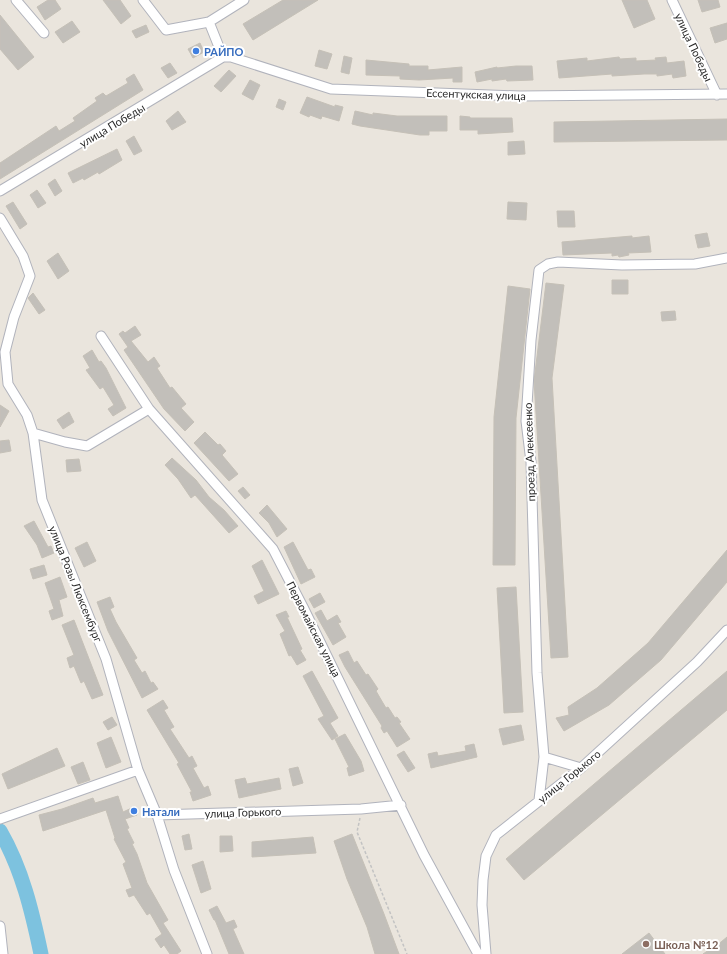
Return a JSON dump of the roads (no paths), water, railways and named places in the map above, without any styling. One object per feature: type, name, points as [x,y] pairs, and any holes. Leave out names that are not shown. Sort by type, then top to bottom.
[{"type":"street","points":[[16,0],[44,33]]},
{"type":"street","points":[[143,0],[166,30],[209,22],[244,0]]},
{"type":"street","name":"улица Победы","points":[[672,0],[717,95]]},
{"type":"street","points":[[209,22],[227,57]]},
{"type":"street","name":"улица Победы","points":[[0,191],[227,57]]},
{"type":"street","name":"Ессентукская улица","points":[[227,57],[331,89],[520,96],[727,94]]},
{"type":"street","name":"улица Розы Люксембург","points":[[0,218],[23,256],[30,276],[14,317],[5,352],[8,384],[27,415],[33,433],[42,500],[106,659],[138,770],[157,815],[174,870],[207,954]]},
{"type":"street","name":"проезд Алексеенко","points":[[539,800],[544,757],[537,673],[531,462],[526,421],[531,340],[539,270],[543,266],[558,262],[622,265],[695,264],[727,258]]},
{"type":"street","name":"Первомайская улица","points":[[101,336],[149,409],[273,549],[401,805],[424,855],[478,954]]},
{"type":"street","points":[[33,433],[65,442],[88,446],[149,409]]},
{"type":"street","name":"улица Горького","points":[[486,954],[482,905],[486,856],[496,836],[539,800],[581,768],[697,662],[727,630]]},
{"type":"street","points":[[544,757],[581,768]]},
{"type":"street","points":[[0,819],[13,813],[138,770]]},
{"type":"street","name":"улица Горького","points":[[157,815],[361,808],[401,805]]},
{"type":"street","points":[[0,926],[2,954]]},
{"type":"waterway","points":[[0,831],[8,845],[20,875],[30,906],[41,954]]},
{"type":"place","name":"РАЙПО","points":[[196,51]]},
{"type":"place","name":"Натали","points":[[134,811]]},
{"type":"place","name":"Школа №12","points":[[646,944]]}]
